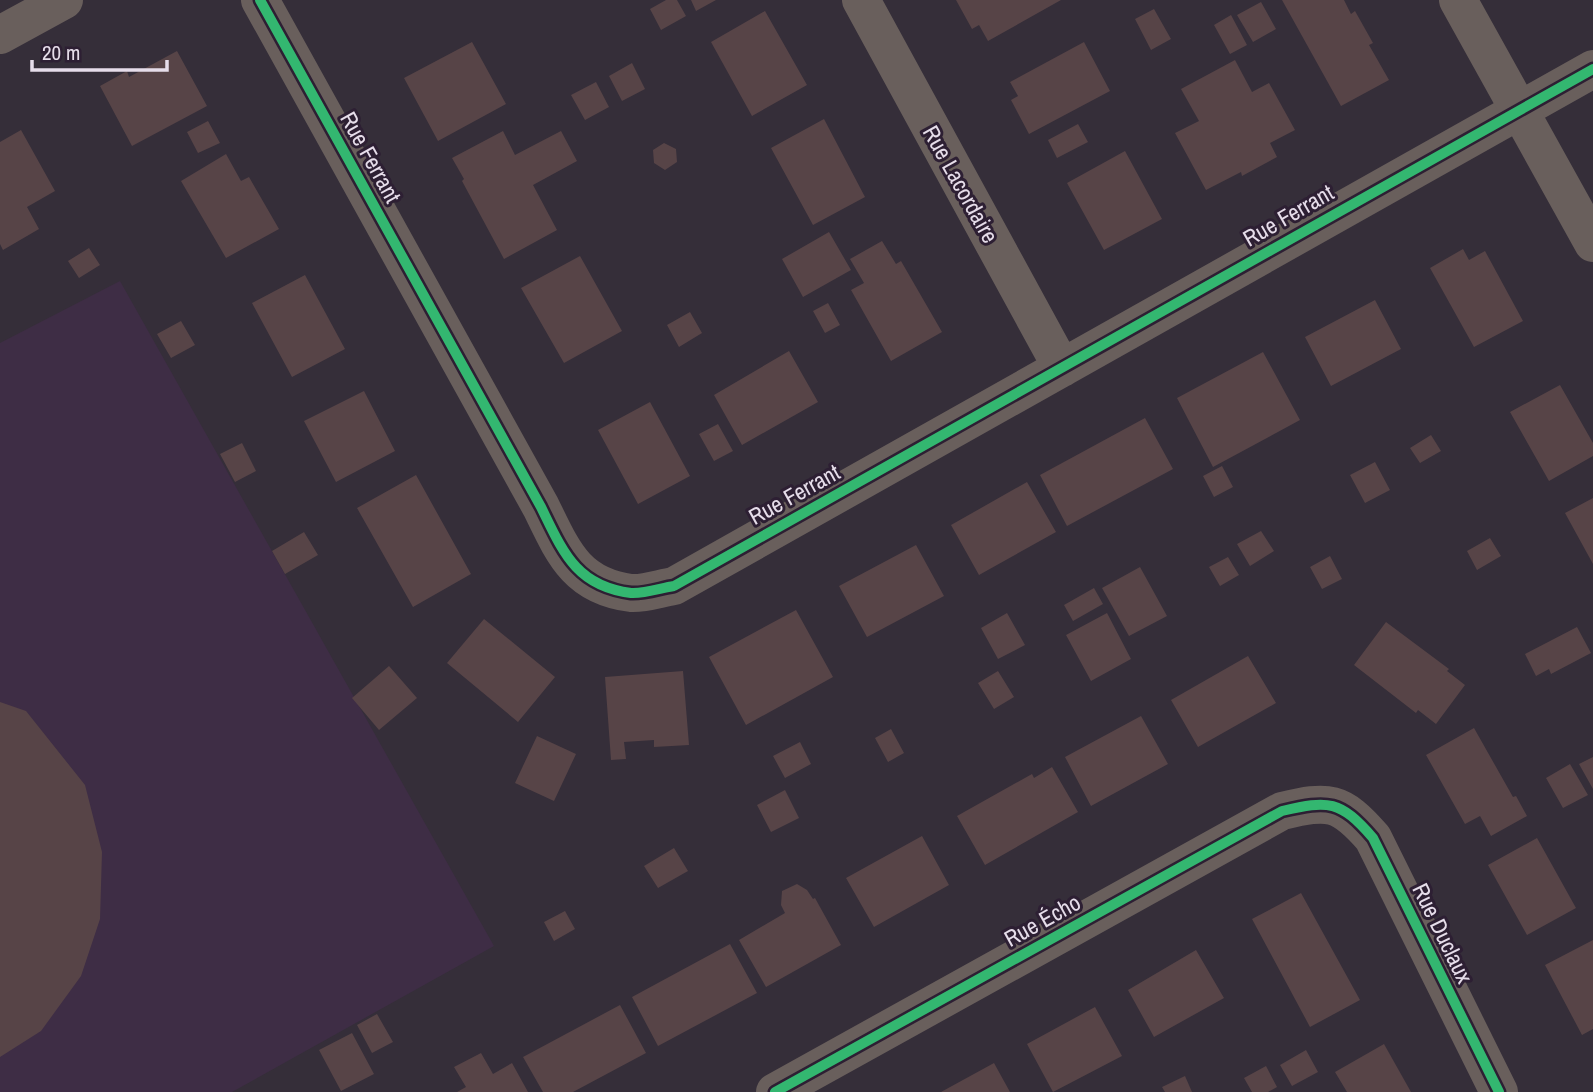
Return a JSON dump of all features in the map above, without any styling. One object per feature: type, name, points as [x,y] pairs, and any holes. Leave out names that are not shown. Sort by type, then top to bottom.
[{"type":"street","points":[[0,35],[64,0]]},
{"type":"street","name":"Rue Ferrant","points":[[260,0],[541,507],[564,555],[593,583],[633,593],[674,586],[1593,69]]},
{"type":"street","name":"Rue Lacordaire","points":[[861,0],[1062,368]]},
{"type":"street","points":[[1458,0],[1593,243]]},
{"type":"street","name":"Rue Écho","points":[[775,1092],[1282,811],[1315,803],[1334,805]]},
{"type":"street","name":"Rue Duclaux","points":[[1334,805],[1359,821],[1373,838],[1499,1092]]},
{"type":"shaded area","points":[[120,281],[494,946],[232,1092],[0,1092],[0,343]]},
{"type":"building","points":[[666,0],[677,0],[686,16],[661,30],[650,9]]},
{"type":"building","points":[[691,0],[716,0],[696,11]]},
{"type":"building","points":[[956,0],[1061,0],[988,41],[979,25],[972,29]]},
{"type":"building","points":[[1282,0],[1344,0],[1351,14],[1355,11],[1373,43],[1369,45],[1389,80],[1341,106]]},
{"type":"building","points":[[1261,2],[1276,29],[1253,42],[1237,15]]},
{"type":"building","points":[[1154,9],[1171,39],[1151,50],[1135,19]]},
{"type":"building","points":[[765,11],[807,85],[752,116],[711,42]]},
{"type":"building","points":[[1231,15],[1247,45],[1230,54],[1214,25]]},
{"type":"building","points":[[472,42],[506,104],[438,141],[404,78]]},
{"type":"building","points":[[1084,42],[1110,91],[1029,134],[1011,100],[1018,96],[1010,82]]},
{"type":"building","points":[[177,51],[207,106],[132,146],[100,86],[127,71],[129,77]]},
{"type":"building","points":[[1235,60],[1252,92],[1269,83],[1295,130],[1270,143],[1277,157],[1242,176],[1241,172],[1206,190],[1175,133],[1199,121],[1181,89]]},
{"type":"building","points":[[632,63],[645,89],[622,101],[609,76]]},
{"type":"building","points":[[596,82],[609,107],[585,120],[571,95]]},
{"type":"building","points":[[824,119],[865,197],[813,225],[771,148]]},
{"type":"building","points":[[208,121],[220,143],[198,153],[187,132]]},
{"type":"building","points":[[1078,124],[1088,142],[1057,158],[1048,140]]},
{"type":"building","points":[[21,130],[55,191],[27,207],[39,229],[3,250],[0,244],[0,142]]},
{"type":"building","points":[[503,131],[515,155],[561,131],[577,161],[533,185],[557,230],[504,259],[452,158]]},
{"type":"building","points":[[664,143],[676,149],[677,162],[665,170],[654,163],[653,150]]},
{"type":"building","points":[[1125,151],[1162,219],[1104,250],[1067,183]]},
{"type":"building","points":[[226,154],[241,181],[249,177],[279,229],[226,258],[181,181]]},
{"type":"building","points":[[829,232],[851,270],[803,297],[782,259]]},
{"type":"building","points":[[882,241],[896,264],[901,261],[942,332],[891,361],[851,290],[864,283],[850,259]]},
{"type":"building","points":[[89,248],[100,265],[79,278],[68,261]]},
{"type":"building","points":[[1463,249],[1469,260],[1485,251],[1523,321],[1474,347],[1430,268]]},
{"type":"building","points":[[580,256],[622,331],[564,363],[521,288]]},
{"type":"building","points":[[305,275],[345,349],[292,377],[252,303]]},
{"type":"building","points":[[1375,300],[1401,349],[1331,386],[1305,337]]},
{"type":"building","points":[[828,303],[840,325],[825,333],[813,311]]},
{"type":"building","points":[[690,312],[702,333],[679,347],[667,325]]},
{"type":"building","points":[[181,321],[195,345],[171,358],[157,334]]},
{"type":"building","points":[[789,351],[818,402],[742,445],[714,395]]},
{"type":"building","points":[[1263,352],[1300,420],[1213,467],[1177,398]]},
{"type":"building","points":[[1560,385],[1593,443],[1593,456],[1549,481],[1510,412]]},
{"type":"building","points":[[364,391],[395,451],[336,482],[304,421]]},
{"type":"building","points":[[650,402],[690,476],[638,504],[598,430]]},
{"type":"building","points":[[1145,418],[1173,469],[1067,526],[1040,475]]},
{"type":"building","points":[[718,424],[733,451],[714,461],[699,434]]},
{"type":"building","points":[[1431,435],[1441,451],[1420,463],[1410,448]]},
{"type":"building","points":[[242,443],[256,471],[235,482],[220,454]]},
{"type":"building","points":[[1375,462],[1390,490],[1365,503],[1350,475]]},
{"type":"building","points":[[1222,466],[1233,487],[1214,497],[1203,476]]},
{"type":"building","points":[[416,475],[471,574],[413,607],[357,508]]},
{"type":"building","points":[[1027,482],[1056,532],[979,575],[951,525]]},
{"type":"building","points":[[1593,498],[1593,564],[1565,513]]},
{"type":"building","points":[[1261,531],[1274,551],[1250,566],[1237,544]]},
{"type":"building","points":[[304,532],[318,555],[285,574],[272,551]]},
{"type":"building","points":[[1490,538],[1501,556],[1477,570],[1467,551]]},
{"type":"building","points":[[916,545],[944,596],[867,637],[839,586]]},
{"type":"building","points":[[1330,556],[1342,579],[1322,589],[1310,567]]},
{"type":"building","points":[[1228,557],[1239,575],[1220,586],[1209,567]]},
{"type":"building","points":[[1140,567],[1167,616],[1129,636],[1102,588]]},
{"type":"building","points":[[1094,588],[1103,604],[1073,621],[1064,605]]},
{"type":"building","points":[[796,610],[833,677],[746,725],[709,657]]},
{"type":"building","points":[[1007,613],[1025,645],[998,659],[981,628]]},
{"type":"building","points":[[1107,613],[1131,659],[1091,681],[1066,635]]},
{"type":"building","points":[[484,619],[555,677],[518,722],[447,663]]},
{"type":"building","points":[[1386,622],[1449,669],[1447,671],[1465,685],[1436,724],[1418,710],[1416,713],[1354,665]]},
{"type":"building","points":[[1577,627],[1591,653],[1551,674],[1549,669],[1536,676],[1525,654]]},
{"type":"building","points":[[1248,656],[1276,703],[1198,747],[1171,700]]},
{"type":"building","points":[[389,666],[417,698],[379,730],[352,698]]},
{"type":"building","points":[[683,671],[689,745],[654,747],[654,740],[624,742],[626,759],[611,760],[605,677]]},
{"type":"building","points":[[998,671],[1014,697],[994,709],[978,683]]},
{"type":"building","points":[[0,702],[26,711],[85,785],[102,852],[100,919],[81,976],[41,1031],[0,1057]]},
{"type":"building","points":[[1141,716],[1168,764],[1091,806],[1065,757]]},
{"type":"building","points":[[1474,728],[1513,797],[1516,796],[1527,816],[1491,836],[1480,816],[1465,824],[1426,755]]},
{"type":"building","points":[[891,729],[904,753],[888,762],[875,738]]},
{"type":"building","points":[[537,736],[576,754],[554,801],[515,783]]},
{"type":"building","points":[[800,742],[811,764],[785,778],[773,756]]},
{"type":"building","points":[[1593,757],[1593,789],[1579,764]]},
{"type":"building","points":[[1570,764],[1588,795],[1563,808],[1546,778]]},
{"type":"building","points":[[1052,767],[1078,812],[985,865],[957,816],[1032,774],[1034,778]]},
{"type":"building","points":[[785,790],[799,818],[771,832],[757,805]]},
{"type":"building","points":[[922,836],[949,885],[874,927],[846,878]]},
{"type":"building","points":[[1537,838],[1576,908],[1527,935],[1488,865]]},
{"type":"building","points":[[674,848],[688,871],[658,888],[644,866]]},
{"type":"building","points":[[797,884],[815,898],[841,945],[766,987],[739,940],[785,913],[781,905],[782,891]]},
{"type":"building","points":[[1301,893],[1360,1000],[1310,1027],[1252,919]]},
{"type":"building","points":[[565,911],[575,929],[554,941],[544,922]]},
{"type":"building","points":[[1593,940],[1593,1029],[1582,1035],[1545,965]]},
{"type":"building","points":[[730,944],[757,993],[658,1046],[632,997]]},
{"type":"building","points":[[1196,950],[1224,998],[1154,1037],[1128,990]]},
{"type":"building","points":[[620,1005],[646,1053],[573,1092],[543,1092],[523,1057]]},
{"type":"building","points":[[1095,1007],[1122,1056],[1053,1092],[1027,1044]]},
{"type":"building","points":[[377,1014],[393,1042],[372,1053],[357,1025]]},
{"type":"building","points":[[352,1033],[374,1074],[341,1091],[319,1050]]},
{"type":"building","points":[[1384,1044],[1411,1092],[1347,1092],[1335,1072]]},
{"type":"building","points":[[1306,1050],[1318,1072],[1292,1086],[1280,1065]]},
{"type":"building","points":[[481,1053],[493,1074],[512,1063],[528,1092],[457,1092],[466,1087],[454,1067]]},
{"type":"building","points":[[994,1063],[1010,1092],[941,1092]]},
{"type":"building","points":[[1266,1066],[1277,1087],[1268,1092],[1252,1092],[1244,1078]]},
{"type":"building","points":[[1185,1076],[1192,1092],[1165,1092],[1162,1087]]},
{"type":"cycle path","points":[[260,0],[565,552],[584,575],[612,589],[631,593],[674,586],[1593,69]]},
{"type":"cycle path","points":[[775,1092],[1282,811],[1311,805],[1333,806],[1342,810],[1362,825],[1373,838],[1499,1092]]}]
